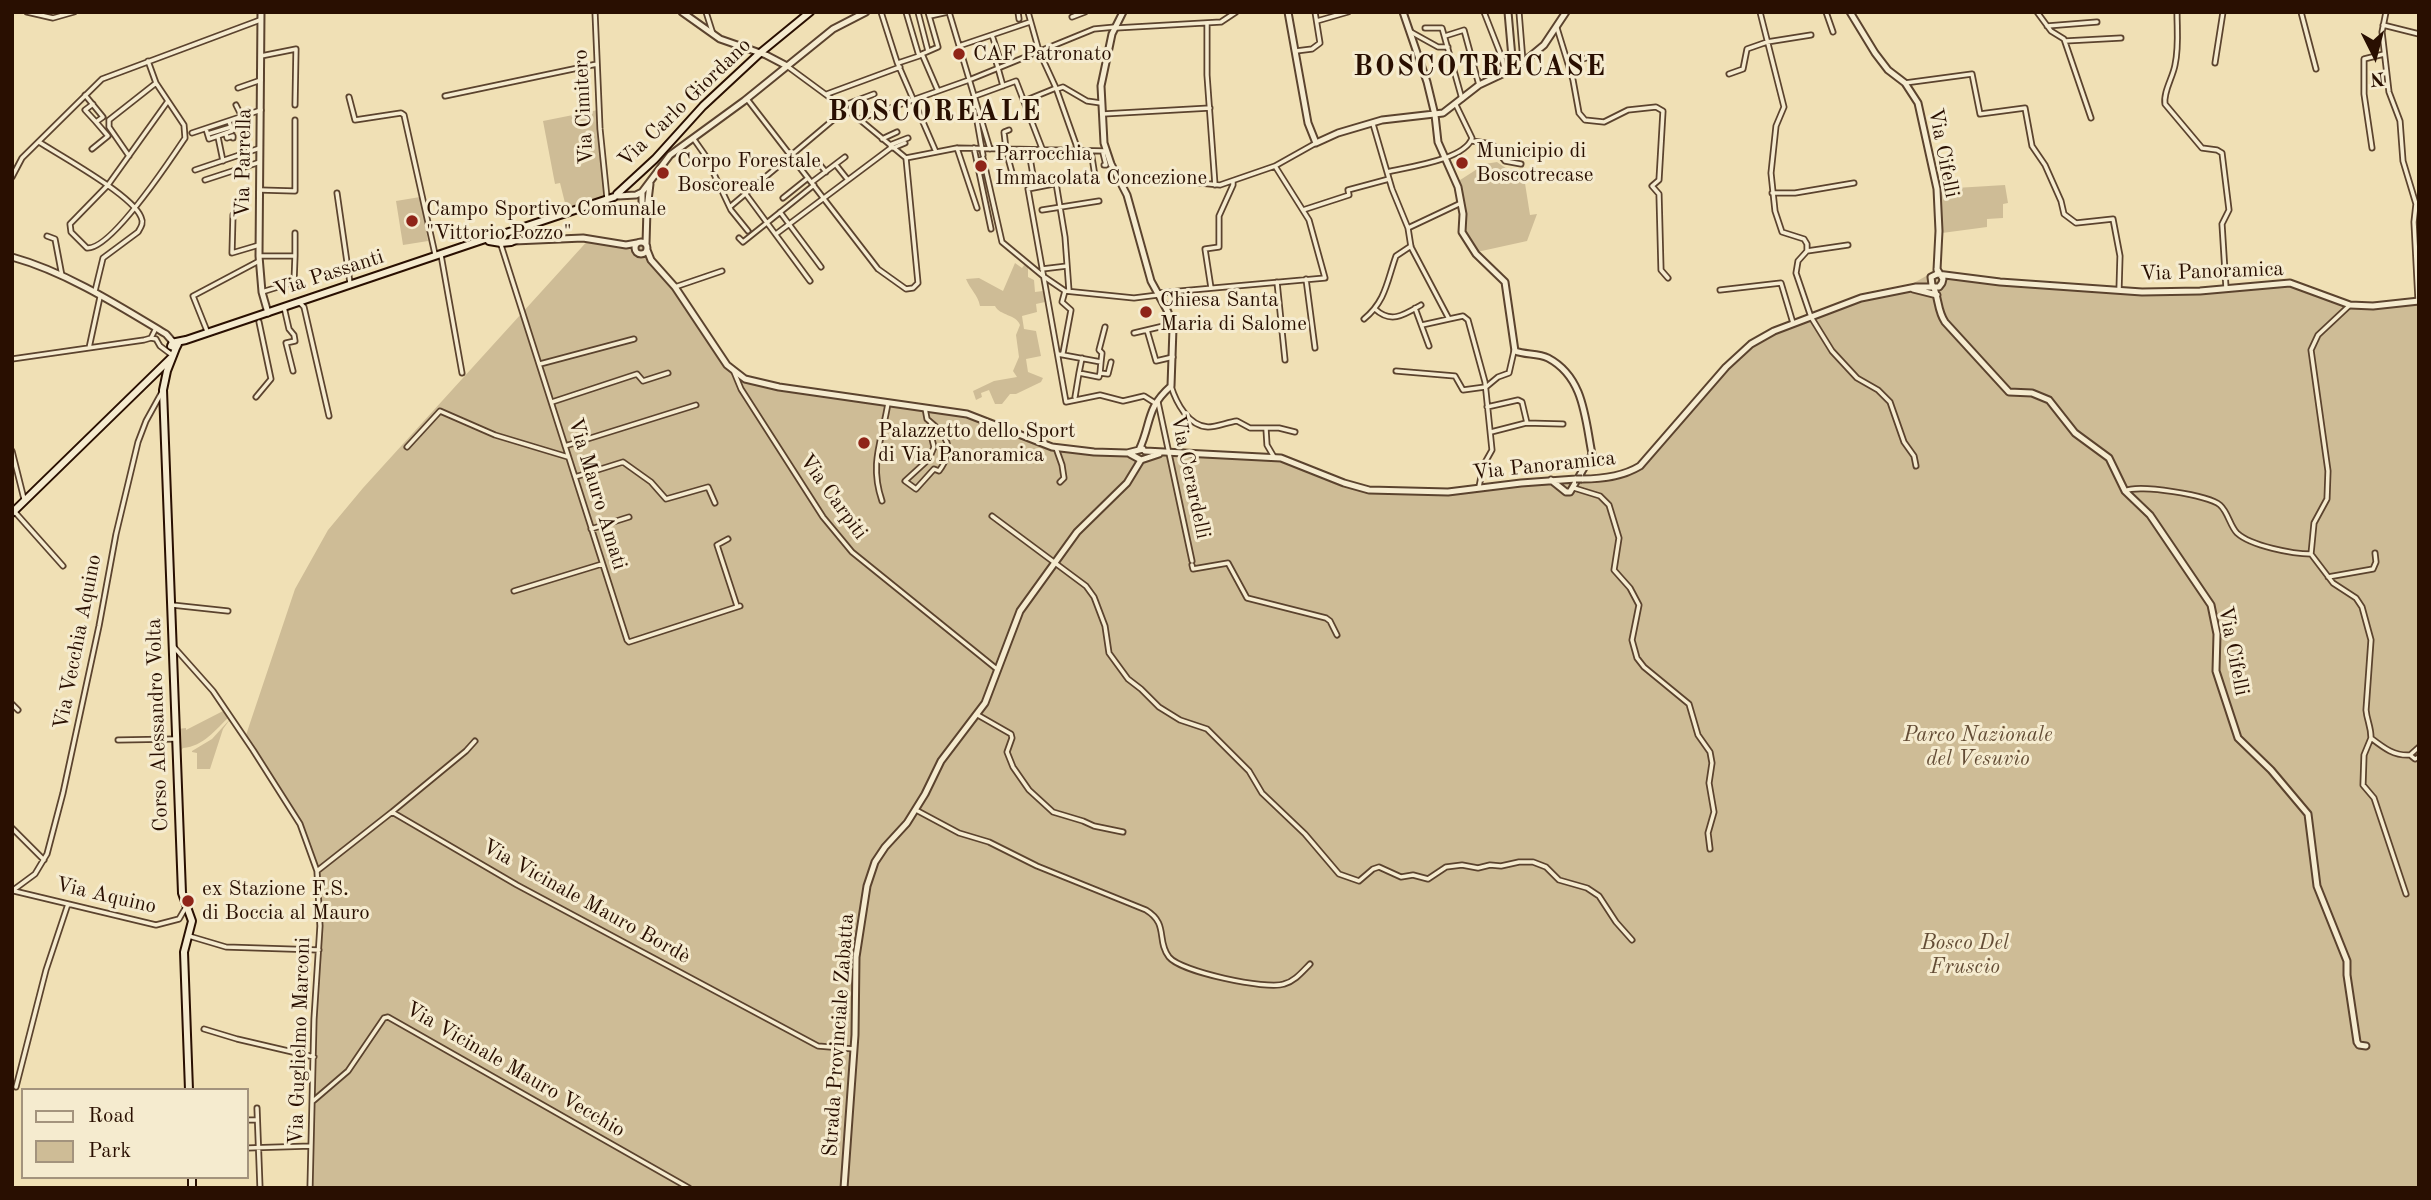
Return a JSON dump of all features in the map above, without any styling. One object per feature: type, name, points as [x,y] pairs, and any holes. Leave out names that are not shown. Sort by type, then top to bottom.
[{"type":"main road","name":"Via Carlo Giordano","points":[[614,197],[655,159],[703,106],[760,53],[810,12]]},
{"type":"main road","name":"Via Passanti","points":[[484,241],[498,242],[517,236],[614,197]]},
{"type":"main road","name":"Via Passanti","points":[[174,348],[186,340],[258,319],[284,307],[302,305],[308,299],[503,233],[517,236]]},
{"type":"main road","points":[[498,242],[503,233]]},
{"type":"main road","points":[[13,512],[174,348]]},
{"type":"main road","name":"Corso Alessandro Volta","points":[[174,348],[163,390],[182,893],[192,921],[184,952],[189,1088]]},
{"type":"street","points":[[27,12],[53,18],[74,12]]},
{"type":"street","name":"Via Cimitero","points":[[595,12],[600,130],[614,197]]},
{"type":"street","points":[[682,12],[733,45],[760,53],[787,66],[827,94],[906,158],[918,283],[906,289],[878,269],[747,99]]},
{"type":"street","points":[[706,12],[713,34]]},
{"type":"street","points":[[647,209],[642,202],[642,195],[670,155],[747,99],[833,29],[866,12]]},
{"type":"street","points":[[881,12],[899,65],[936,152]]},
{"type":"street","points":[[906,12],[920,55],[938,91]]},
{"type":"street","points":[[918,12],[929,52]]},
{"type":"street","points":[[827,94],[938,47],[929,14],[948,12],[990,149]]},
{"type":"street","points":[[1018,12],[1019,19]]},
{"type":"street","points":[[1028,12],[1039,51],[1057,88],[1078,150]]},
{"type":"street","points":[[1072,16],[1085,12]]},
{"type":"street","points":[[1123,12],[1115,27],[1101,86],[1101,114],[1106,151],[1127,195],[1151,281],[1172,324],[1171,386],[1177,402],[1194,421],[1208,427],[1237,421],[1250,428],[1284,428],[1295,432]]},
{"type":"street","points":[[859,119],[998,69],[1094,29],[1221,22],[1236,12]]},
{"type":"street","points":[[1289,12],[1308,123],[1316,143]]},
{"type":"street","points":[[1295,52],[1312,49],[1320,43],[1315,12]]},
{"type":"street","points":[[1317,21],[1348,12]]},
{"type":"street","points":[[1396,371],[1455,376],[1460,388],[1466,391],[1485,387],[1497,377],[1509,373],[1515,349],[1505,282],[1464,238],[1462,232],[1458,187],[1438,142],[1435,115],[1403,12]]},
{"type":"street","points":[[1484,12],[1505,73]]},
{"type":"street","points":[[1508,12],[1513,69]]},
{"type":"street","points":[[1519,12],[1523,62]]},
{"type":"street","points":[[1117,175],[1215,186],[1275,166],[1346,130],[1393,118],[1435,115],[1456,105],[1479,85],[1523,62],[1544,45],[1566,12]]},
{"type":"street","points":[[1760,12],[1784,107],[1774,134],[1772,193],[1780,230],[1804,239],[1807,251]]},
{"type":"street","points":[[1826,12],[1833,32]]},
{"type":"street","name":"Via Cifelli","points":[[1850,12],[1888,69],[1905,83],[1918,103],[1937,189],[1939,231],[1936,273]]},
{"type":"street","points":[[2037,12],[2047,26],[2065,41],[2091,118]]},
{"type":"street","points":[[2177,12],[2178,48],[2171,83],[2164,99],[2165,104],[2202,148],[2222,153],[2229,210],[2222,224],[2226,289]]},
{"type":"street","points":[[2215,63],[2223,12]]},
{"type":"street","points":[[2301,12],[2316,69]]},
{"type":"street","points":[[2386,12],[2383,25],[2384,54],[2389,94],[2400,121],[2403,161],[2416,204],[2414,222],[2419,302]]},
{"type":"street","points":[[12,177],[20,161],[102,79],[187,49],[261,16]]},
{"type":"street","name":"Via Parrella","points":[[261,16],[259,258],[262,292],[268,313]]},
{"type":"street","points":[[959,46],[1030,22]]},
{"type":"street","points":[[2047,26],[2097,22]]},
{"type":"street","points":[[1207,23],[1215,186]]},
{"type":"street","points":[[2383,25],[2419,34]]},
{"type":"street","points":[[1556,27],[1579,113],[1585,120],[1604,122],[1628,110],[1656,107],[1663,111],[1660,180],[1652,186],[1659,196],[1661,270],[1668,278]]},
{"type":"street","points":[[1425,28],[1442,28],[1462,99]]},
{"type":"street","points":[[1445,36],[1464,30],[1479,85]]},
{"type":"street","points":[[1411,32],[1423,41],[1438,47],[1447,47]]},
{"type":"street","points":[[992,35],[1000,60],[996,61],[1003,86]]},
{"type":"street","points":[[1729,74],[1743,69],[1747,49],[1767,42],[1811,35]]},
{"type":"street","points":[[2065,41],[2121,38]]},
{"type":"street","points":[[261,55],[296,49],[295,105]]},
{"type":"street","points":[[2372,148],[2364,94],[2364,59],[2384,54]]},
{"type":"street","points":[[1568,64],[1589,57],[1600,59]]},
{"type":"street","points":[[148,61],[156,83],[168,101],[184,125],[186,138],[135,209],[95,247],[86,247],[71,232],[70,224],[108,185],[168,101]]},
{"type":"street","points":[[445,96],[597,64]]},
{"type":"street","points":[[1905,83],[1972,74],[1980,114],[2025,108],[2032,146],[2045,165],[2064,214],[2076,223],[2113,219],[2120,256],[2119,290]]},
{"type":"street","points":[[238,88],[261,80]]},
{"type":"street","points":[[975,96],[1016,81],[1043,151]]},
{"type":"street","points":[[129,156],[109,127],[108,121],[156,83]]},
{"type":"street","points":[[1024,101],[1063,87],[1087,101],[1101,103]]},
{"type":"street","points":[[85,94],[103,117],[96,122]]},
{"type":"street","points":[[730,206],[844,108],[874,94]]},
{"type":"street","points":[[349,97],[355,120],[401,113],[404,115],[439,256],[462,373]]},
{"type":"street","points":[[92,149],[108,136],[85,110],[93,104]]},
{"type":"street","points":[[236,105],[241,115],[246,113],[244,108]]},
{"type":"street","points":[[1456,105],[1472,141]]},
{"type":"street","points":[[1101,114],[1210,108]]},
{"type":"street","points":[[192,133],[261,110]]},
{"type":"street","points":[[260,190],[295,191],[295,120]]},
{"type":"street","points":[[982,120],[977,121],[981,148],[1003,244],[1043,276],[1067,291],[1134,298],[1325,278],[1310,224],[1275,166]]},
{"type":"street","points":[[206,129],[208,134],[231,127],[229,121]]},
{"type":"street","points":[[1373,124],[1389,179],[1408,228],[1411,246],[1450,319]]},
{"type":"street","points":[[1009,130],[1003,132],[1014,180]]},
{"type":"street","points":[[882,139],[897,132]]},
{"type":"street","points":[[223,161],[217,137],[226,134],[227,138],[233,138]]},
{"type":"street","points":[[693,138],[705,155],[723,196],[748,231]]},
{"type":"street","points":[[776,234],[892,147],[908,138]]},
{"type":"street","points":[[1387,172],[1445,159],[1472,141]]},
{"type":"street","points":[[1472,141],[1492,144],[1505,161],[1521,164]]},
{"type":"street","points":[[39,142],[108,185],[142,218],[142,226],[124,244],[103,258],[89,348]]},
{"type":"street","points":[[892,147],[905,143]]},
{"type":"street","points":[[195,170],[260,148]]},
{"type":"street","points":[[957,148],[976,208]]},
{"type":"street","points":[[906,158],[957,148],[1106,151]]},
{"type":"street","points":[[974,148],[991,229]]},
{"type":"street","points":[[1029,150],[1035,187]]},
{"type":"street","points":[[1091,151],[1095,176],[1028,189],[1060,354],[1066,402],[1100,395],[1123,401],[1144,396],[1156,401]]},
{"type":"street","points":[[1094,167],[1106,165],[1106,151]]},
{"type":"street","points":[[783,198],[845,157]]},
{"type":"street","points":[[816,160],[826,172]]},
{"type":"street","points":[[205,180],[260,162]]},
{"type":"street","points":[[836,165],[848,180]]},
{"type":"street","points":[[1303,210],[1349,195],[1348,190],[1389,179]]},
{"type":"street","points":[[1211,288],[1205,249],[1219,247],[1219,216],[1233,181]]},
{"type":"street","points":[[739,238],[743,242],[811,182]]},
{"type":"street","points":[[1772,193],[1835,188],[1854,183]]},
{"type":"street","points":[[1056,184],[1067,266],[1067,291],[1062,302],[1071,310],[1060,354]]},
{"type":"street","points":[[982,187],[989,185]]},
{"type":"street","points":[[337,193],[350,285]]},
{"type":"street","points":[[745,193],[810,281]]},
{"type":"street","points":[[642,195],[647,209],[645,234],[652,260],[675,288],[719,355],[734,372],[756,382],[967,414],[1056,448],[1127,453],[1140,453],[1148,417],[1156,401],[1171,386]]},
{"type":"street","name":"Via Passanti","points":[[614,197],[642,195]]},
{"type":"street","points":[[1042,210],[1099,201]]},
{"type":"street","points":[[1408,228],[1461,203]]},
{"type":"street","points":[[780,212],[821,267]]},
{"type":"street","points":[[233,215],[232,253],[259,246]]},
{"type":"street","points":[[262,292],[294,282],[295,233]]},
{"type":"street","points":[[638,253],[638,243],[645,234]]},
{"type":"street","points":[[47,236],[55,239],[62,278]]},
{"type":"street","points":[[517,236],[597,239],[626,245],[638,243],[647,247]]},
{"type":"street","name":"Via Mauro Amati","points":[[498,242],[629,642],[739,606],[717,545],[728,538]]},
{"type":"street","points":[[626,245],[652,260]]},
{"type":"street","points":[[1848,245],[1807,251],[1800,257],[1795,269],[1811,317],[1832,351],[1857,378],[1878,390],[1890,402],[1916,466]]},
{"type":"street","points":[[1364,319],[1375,309],[1387,291],[1396,256],[1411,246]]},
{"type":"street","points":[[638,253],[647,247]]},
{"type":"street","points":[[208,333],[193,296],[259,258],[295,256]]},
{"type":"street","points":[[12,257],[97,295],[156,328],[174,348]]},
{"type":"street","points":[[1042,269],[1067,266]]},
{"type":"street","points":[[675,288],[722,271]]},
{"type":"street","points":[[1936,273],[1943,279],[1937,285],[1930,282],[1936,273]]},
{"type":"street","name":"Via Panoramica","points":[[1910,288],[1936,273],[1961,278],[2179,292],[2290,283],[2350,305],[2419,302]]},
{"type":"street","name":"Via Panoramica","points":[[1140,453],[1274,457],[1360,489],[1438,492],[1551,480],[1612,477],[1628,473],[1640,466],[1737,354],[1774,331],[1861,298],[1937,285],[1961,278]]},
{"type":"street","points":[[1306,279],[1315,348]]},
{"type":"street","points":[[1277,282],[1285,359]]},
{"type":"street","points":[[1720,290],[1781,283],[1794,324]]},
{"type":"street","name":"Via Cifelli","points":[[1937,285],[1939,312],[1945,322],[2009,392],[2032,393],[2051,401],[2075,433],[2111,460],[2125,491],[2150,515],[2211,605],[2217,634],[2216,671],[2238,737],[2271,770],[2308,814],[2318,886],[2347,960],[2357,1043],[2366,1046]]},
{"type":"street","name":"Via Panoramica","points":[[1910,288],[1937,295]]},
{"type":"street","points":[[302,305],[329,416]]},
{"type":"street","points":[[1375,309],[1388,318],[1421,305]]},
{"type":"street","points":[[2350,305],[2318,335],[2311,351],[2328,471],[2327,499],[2314,523],[2311,554],[2328,577],[2356,598],[2368,628],[2371,653],[2366,710],[2371,725],[2371,738],[2364,755],[2363,785],[2374,798],[2406,894]]},
{"type":"street","points":[[284,307],[295,341],[286,343],[293,371]]},
{"type":"street","points":[[1415,308],[1429,346]]},
{"type":"street","points":[[1422,325],[1463,316],[1468,320],[1485,387],[1491,432],[1492,454],[1483,466],[1479,488]]},
{"type":"street","points":[[256,397],[271,379],[258,319]]},
{"type":"street","points":[[1134,333],[1172,324]]},
{"type":"street","points":[[1079,373],[1099,377],[1102,353],[1099,350],[1105,327]]},
{"type":"street","points":[[151,338],[156,328]]},
{"type":"street","points":[[1147,330],[1156,361],[1172,357]]},
{"type":"street","points":[[12,359],[151,338],[155,338],[160,346],[174,348]]},
{"type":"street","points":[[540,364],[634,338]]},
{"type":"street","points":[[1515,349],[1547,358],[1572,378],[1580,393],[1592,454],[1574,488],[1567,493],[1551,480]]},
{"type":"street","points":[[1060,354],[1101,362]]},
{"type":"street","points":[[1075,397],[1082,358]]},
{"type":"street","points":[[1100,373],[1108,374],[1111,362]]},
{"type":"street","name":"Via Carpiti","points":[[734,372],[741,389],[823,517],[852,552],[998,670]]},
{"type":"street","points":[[552,402],[637,374],[643,381],[668,373]]},
{"type":"street","name":"Via Vecchia Aquino","points":[[13,891],[35,874],[44,860],[65,782],[116,534],[138,442],[163,390]]},
{"type":"street","points":[[1487,407],[1518,400],[1522,402],[1527,423]]},
{"type":"street","name":"Via Cerardelli","points":[[1156,401],[1193,569],[1228,563],[1247,598],[1326,618],[1337,635]]},
{"type":"street","points":[[882,501],[876,482],[876,456],[888,403]]},
{"type":"street","points":[[565,446],[696,405]]},
{"type":"street","points":[[925,408],[926,419],[942,431],[946,437],[948,460],[939,471],[934,469],[916,489],[905,481],[929,459],[934,447],[929,427],[931,423]]},
{"type":"street","points":[[408,447],[440,411],[495,435],[568,457]]},
{"type":"street","points":[[1491,432],[1510,425],[1527,423],[1563,424]]},
{"type":"street","points":[[1266,429],[1267,444],[1274,457]]},
{"type":"street","points":[[1056,448],[1063,467],[1064,478],[1060,482]]},
{"type":"street","points":[[12,451],[25,501]]},
{"type":"street","name":"Strada Provinciale Zabatta","points":[[844,1188],[854,1049],[856,957],[867,886],[879,854],[903,829],[941,761],[989,695],[1016,619],[1077,532],[1127,483],[1140,453]]},
{"type":"street","points":[[575,477],[623,462],[651,482],[666,499],[708,487],[715,503]]},
{"type":"street","points":[[2125,491],[2137,487],[2158,488],[2210,499],[2221,506],[2238,534],[2259,544],[2311,554]]},
{"type":"street","points":[[1574,488],[1600,496],[1609,505],[1619,538],[1614,570],[1630,588],[1639,605],[1632,636],[1634,651],[1644,667],[1689,704],[1698,736],[1710,752],[1712,763],[1709,783],[1714,811],[1709,833],[1710,849]]},
{"type":"street","points":[[13,512],[63,566]]},
{"type":"street","points":[[992,516],[1090,590],[1106,630],[1109,653],[1128,679],[1141,688],[1156,705],[1180,720],[1207,729],[1248,771],[1262,793],[1305,834],[1339,874],[1359,881],[1379,867],[1401,877],[1428,879],[1446,867],[1462,865],[1478,868],[1533,862],[1546,867],[1559,880],[1587,888],[1599,896],[1632,940]]},
{"type":"street","points":[[591,529],[629,517]]},
{"type":"street","points":[[2328,577],[2373,569],[2376,562],[2375,553]]},
{"type":"street","points":[[514,591],[602,564]]},
{"type":"street","points":[[172,605],[228,611]]},
{"type":"street","name":"Via Guglielmo Marconi","points":[[173,646],[214,691],[253,750],[300,824],[317,871],[320,926],[310,1188]]},
{"type":"street","points":[[12,704],[18,710]]},
{"type":"street","points":[[976,714],[1011,734],[1007,752],[1013,767],[1029,790],[1053,813],[1123,832]]},
{"type":"street","points":[[2371,738],[2394,754],[2410,755],[2415,759],[2419,757]]},
{"type":"street","points":[[118,740],[176,739]]},
{"type":"street","points":[[317,871],[475,741]]},
{"type":"street","points":[[2410,755],[2419,747]]},
{"type":"street","points":[[916,810],[959,833],[989,842],[1037,866],[1146,910],[1159,922],[1166,951],[1177,963],[1217,976],[1273,986],[1292,981],[1310,964]]},
{"type":"street","name":"Via Vicinale Mauro Bordè","points":[[392,812],[526,890],[818,1046],[854,1049]]},
{"type":"street","points":[[12,828],[44,860]]},
{"type":"street","name":"Via Aquino","points":[[13,891],[158,925],[178,919],[186,906]]},
{"type":"street","points":[[16,1087],[46,970],[68,904]]},
{"type":"street","points":[[189,936],[226,947],[319,950]]},
{"type":"street","name":"Via Vicinale Mauro Vecchio","points":[[313,1101],[348,1071],[384,1018],[388,1017],[688,1188]]},
{"type":"street","points":[[204,1029],[314,1057]]},
{"type":"street","points":[[257,1108],[260,1188]]},
{"type":"street","points":[[248,1120],[257,1120]]},
{"type":"street","points":[[248,1148],[311,1146]]},
{"type":"green space","points":[[598,110],[606,198],[567,211],[560,183],[555,184],[543,121]]},
{"type":"green space","points":[[1497,162],[1510,171],[1521,170],[1530,215],[1537,214],[1527,241],[1477,252],[1464,234],[1457,182],[1485,164]]},
{"type":"green space","points":[[2005,185],[2008,203],[2003,204],[2003,218],[1987,219],[1987,227],[1942,233],[1939,189]]},
{"type":"green space","name":"Campo Sportivo Comunale \"Vittorio Pozzo\"","points":[[420,197],[428,241],[403,245],[396,201]]},
{"type":"green space","name":"Parco Nazionale del Vesuvio","points":[[591,237],[634,242],[646,240],[657,263],[686,299],[729,364],[757,381],[965,411],[1052,444],[1082,449],[1126,450],[1141,445],[1149,450],[1281,457],[1342,481],[1374,489],[1447,490],[1606,476],[1628,470],[1646,457],[1721,368],[1742,348],[1763,334],[1864,295],[1912,284],[1935,271],[1966,277],[2191,291],[2281,280],[2295,282],[2352,302],[2419,301],[2419,1188],[308,1188],[317,958],[316,871],[296,819],[245,738],[295,589],[328,530]]},
{"type":"green space","points":[[1015,263],[1022,268],[1025,264],[1028,266],[1028,277],[1034,280],[1035,292],[1043,291],[1045,302],[1036,304],[1037,312],[1022,316],[1024,329],[1036,331],[1041,356],[1026,359],[1028,372],[1043,378],[1041,382],[1016,394],[1010,394],[1002,404],[995,404],[989,390],[981,393],[982,397],[976,400],[973,391],[994,381],[1017,377],[1013,371],[1019,357],[1016,335],[1020,325],[995,306],[980,306],[966,279],[979,278],[1003,291]]},
{"type":"green space","points":[[225,710],[230,716],[214,732],[203,741],[183,748],[179,753],[178,729],[186,730]]},
{"type":"green space","points":[[231,718],[223,729],[210,769],[197,769],[197,753],[192,751],[212,739]]},
{"type":"place","name":"CAF Patronato","points":[[959,54]]},
{"type":"place","name":"Municipio di Boscotrecase","points":[[1462,163]]},
{"type":"place","name":"Parrocchia Immacolata Concezione","points":[[981,166]]},
{"type":"place","name":"Corpo Forestale Boscoreale","points":[[663,173]]},
{"type":"place","name":"Campo Sportivo Comunale \"Vittorio Pozzo\"","points":[[412,221]]},
{"type":"place","name":"Chiesa Santa Maria di Salome","points":[[1146,312]]},
{"type":"place","name":"Palazzetto dello Sport di Via Panoramica","points":[[864,443]]},
{"type":"place","name":"ex Stazione F.S. di Boccia al Mauro","points":[[188,901]]},
{"type":"district","name":"BOSCOTRECASE","points":[[1480,68]]},
{"type":"district","name":"BOSCOREALE","points":[[935,113]]},
{"type":"park label","name":"Bosco Del Fruscio","points":[[1965,955]]}]
